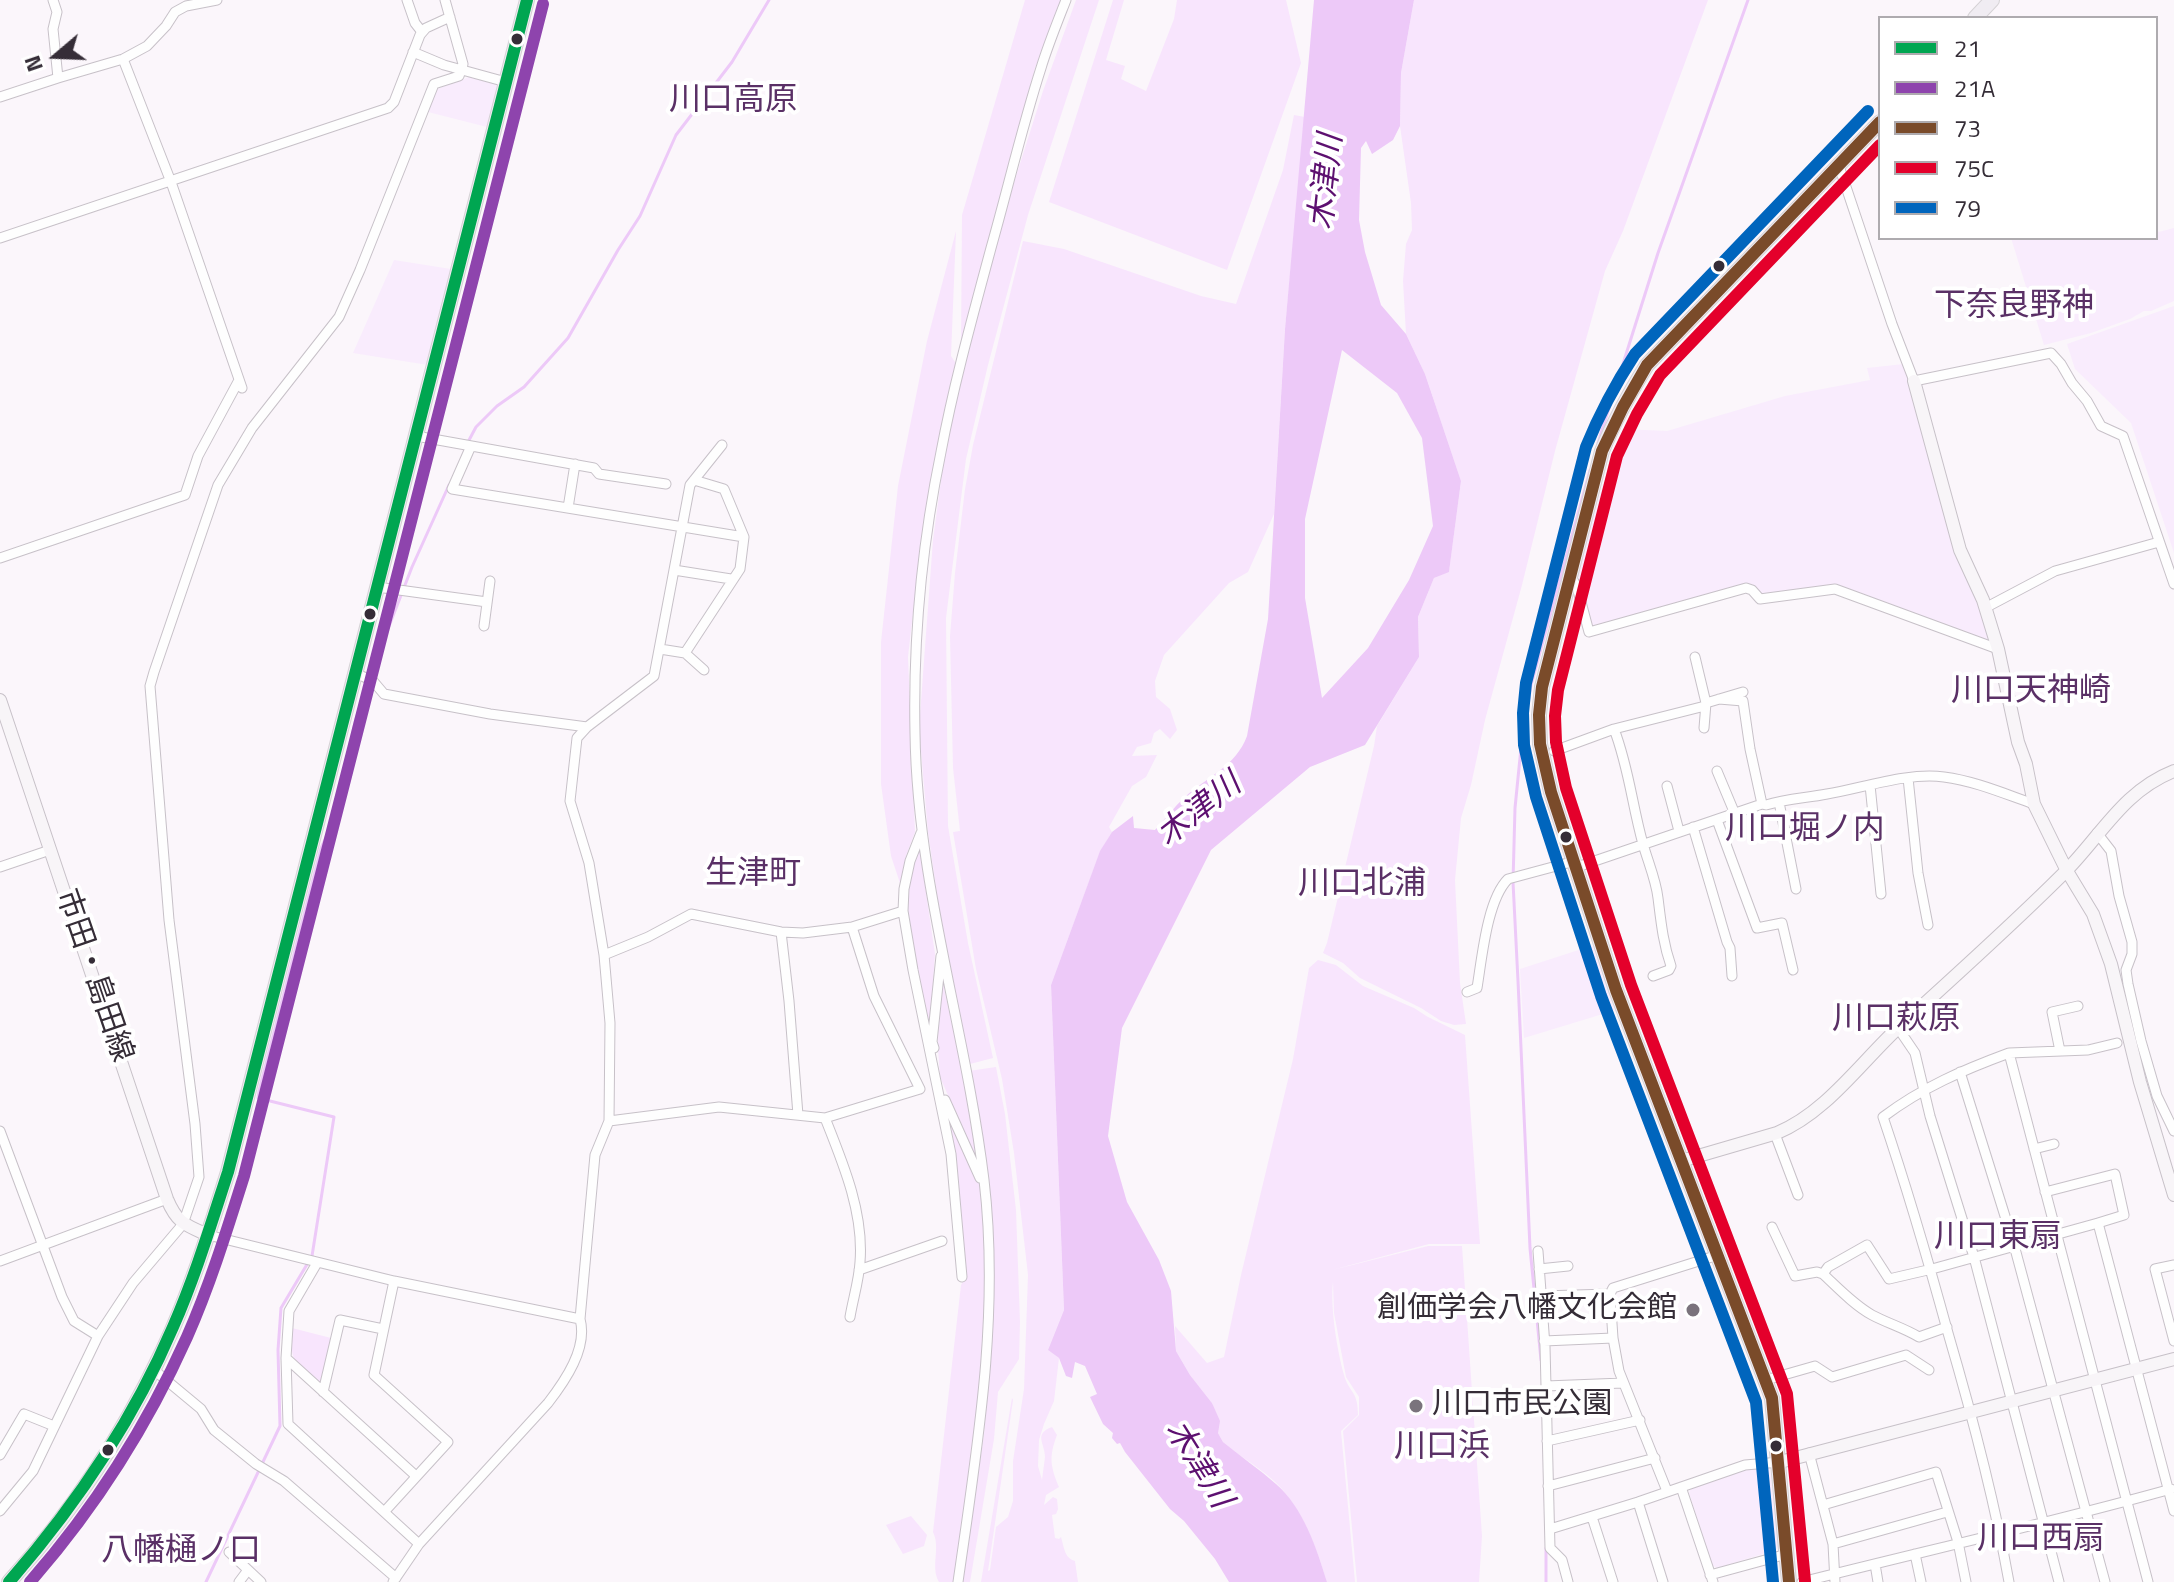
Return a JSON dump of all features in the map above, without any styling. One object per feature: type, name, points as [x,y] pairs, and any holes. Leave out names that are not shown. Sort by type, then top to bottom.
[{"type":"main road","points":[[9,1582],[79,1494],[154,1370],[208,1235],[232,1157],[527,0]]},
{"type":"main road","points":[[1977,16],[1992,0]]},
{"type":"main road","points":[[1789,1582],[1772,1398],[1616,990],[1551,792],[1540,744],[1539,715],[1542,687],[1570,575],[1602,451],[1616,416],[1647,365],[1878,124]]},
{"type":"street","points":[[53,0],[57,12],[53,29],[58,78]]},
{"type":"street","points":[[0,97],[123,59],[147,46],[175,12],[211,0]]},
{"type":"street","points":[[407,0],[415,23],[422,32]]},
{"type":"street","points":[[0,1511],[33,1471],[98,1336],[133,1283],[183,1224],[199,1177],[169,920],[150,686],[218,485],[252,428],[339,317],[432,88],[434,84],[459,76],[463,64],[445,0]]},
{"type":"street","points":[[958,1582],[981,1423],[990,1275],[985,1182],[967,1068],[941,953],[921,833],[915,733],[917,636],[925,544],[962,358],[1041,67],[1066,0]]},
{"type":"street","points":[[0,238],[388,108],[394,102],[422,32],[450,17]]},
{"type":"street","points":[[413,52],[444,65],[506,82]]},
{"type":"street","points":[[0,558],[185,495],[198,456],[240,384],[171,182],[123,59]]},
{"type":"street","points":[[1839,166],[1914,381],[1960,550],[1985,608],[1998,649],[2034,804],[2067,871],[2093,914],[2111,964],[2140,1082],[2174,1195]]},
{"type":"street","points":[[1914,381],[2051,353],[2087,401],[2101,426],[2123,436],[2174,584]]},
{"type":"street","points":[[416,436],[575,464],[594,468],[599,474],[666,484]]},
{"type":"street","points":[[154,1370],[201,1409],[214,1430],[256,1464],[284,1481],[394,1580],[419,1544],[557,1392],[577,1355],[582,1327],[580,1319],[595,1155],[609,1121],[610,1023],[604,955],[589,863],[570,801],[577,738],[654,676],[690,485],[722,445]]},
{"type":"street","points":[[471,446],[452,489],[744,537]]},
{"type":"street","points":[[568,508],[575,464]]},
{"type":"street","points":[[685,653],[740,569],[744,537],[724,489],[694,480]]},
{"type":"street","points":[[1985,608],[2055,571],[2159,542]]},
{"type":"street","points":[[674,570],[731,579]]},
{"type":"street","points":[[1570,575],[1577,587],[1589,632],[1746,588],[1760,599],[1835,589],[1998,649]]},
{"type":"street","points":[[484,626],[490,581]]},
{"type":"street","points":[[377,587],[487,602]]},
{"type":"street","points":[[660,649],[685,653],[704,670]]},
{"type":"street","points":[[1695,657],[1706,704],[1704,728]]},
{"type":"street","points":[[355,673],[373,681],[384,694],[490,714],[587,727]]},
{"type":"street","points":[[1554,751],[1614,729],[1743,692]]},
{"type":"street","points":[[1719,699],[1743,701],[1762,804]]},
{"type":"street","name":"市田・島田線","points":[[0,700],[167,1199],[174,1215],[183,1224]]},
{"type":"street","points":[[1614,729],[1625,757],[1671,966],[1669,970],[1653,976]]},
{"type":"street","points":[[1717,771],[1735,814]]},
{"type":"street","points":[[1681,1161],[1775,1134],[1812,1113],[1898,1028],[2067,871],[2097,833],[2140,789],[2174,771]]},
{"type":"street","points":[[1467,992],[1477,988],[1487,930],[1498,893],[1508,879],[1576,864],[1762,804],[1908,778],[1942,776],[2034,804]]},
{"type":"street","points":[[1908,778],[1918,873],[1928,925]]},
{"type":"street","points":[[1870,785],[1881,894]]},
{"type":"street","points":[[1667,786],[1679,831]]},
{"type":"street","points":[[1779,802],[1796,889]]},
{"type":"street","points":[[1717,820],[1757,928],[1782,923],[1793,970]]},
{"type":"street","points":[[1693,827],[1730,948],[1732,976]]},
{"type":"street","points":[[921,833],[910,861],[903,911],[951,1154],[962,1277]]},
{"type":"street","points":[[2097,833],[2111,851],[2132,942],[2132,954],[2126,970],[2141,1041],[2157,1096],[2174,1131]]},
{"type":"street","points":[[0,867],[50,850]]},
{"type":"street","points":[[604,955],[648,937],[691,914],[781,932],[803,933],[852,927],[903,911]]},
{"type":"street","points":[[852,927],[874,996],[920,1089]]},
{"type":"street","points":[[781,932],[798,1115]]},
{"type":"street","points":[[941,953],[932,1042],[936,1059],[934,1074],[981,1182],[985,1182]]},
{"type":"street","points":[[2060,1051],[2052,1012],[2078,1006]]},
{"type":"street","points":[[1898,1028],[1915,1053],[1930,1116],[1974,1257],[2059,1582]]},
{"type":"street","points":[[2009,1582],[1971,1411],[1932,1269],[1883,1117],[1925,1088],[2009,1053],[2088,1050],[2117,1043]]},
{"type":"street","points":[[2009,1053],[2148,1582]]},
{"type":"street","points":[[1960,1072],[2014,1245],[2105,1582]]},
{"type":"street","points":[[920,1089],[922,1078],[934,1074]]},
{"type":"street","points":[[609,1121],[719,1107],[825,1118],[920,1089]]},
{"type":"street","points":[[825,1118],[842,1158],[860,1237],[859,1270],[850,1317]]},
{"type":"street","points":[[0,1131],[62,1297],[74,1321],[98,1336]]},
{"type":"street","points":[[1775,1134],[1798,1195]]},
{"type":"street","points":[[2034,1149],[2054,1144]]},
{"type":"street","points":[[1823,1274],[1828,1267],[1867,1245],[1889,1279],[2124,1215],[2115,1174],[2045,1192]]},
{"type":"street","points":[[0,1261],[167,1199]]},
{"type":"street","points":[[2098,1223],[2171,1488],[2174,1511]]},
{"type":"street","points":[[183,1224],[208,1235],[317,1263],[580,1319]]},
{"type":"street","points":[[1772,1227],[1795,1276],[1817,1272],[1823,1274],[1872,1315],[1919,1337],[1947,1327]]},
{"type":"street","points":[[859,1270],[942,1241]]},
{"type":"street","points":[[1538,1251],[1546,1386],[1550,1548],[1562,1560],[1568,1582]]},
{"type":"street","points":[[1667,1491],[1623,1383],[1613,1338],[1610,1294],[1613,1288],[1718,1255]]},
{"type":"street","points":[[317,1263],[289,1311],[286,1358],[288,1424],[419,1544]]},
{"type":"street","points":[[2174,1265],[2155,1269],[2174,1341]]},
{"type":"street","points":[[1539,1269],[1568,1266]]},
{"type":"street","points":[[385,1511],[448,1442],[374,1375],[394,1281]]},
{"type":"street","points":[[1541,1296],[1610,1294]]},
{"type":"street","points":[[323,1392],[340,1320],[383,1329]]},
{"type":"street","points":[[1544,1341],[1613,1338]]},
{"type":"street","points":[[1766,1380],[1815,1366],[1832,1377],[1906,1355],[1929,1370]]},
{"type":"street","points":[[286,1358],[416,1476]]},
{"type":"street","points":[[1550,1529],[1745,1465],[1780,1462],[2174,1359]]},
{"type":"street","points":[[1546,1386],[1623,1383]]},
{"type":"street","points":[[0,1455],[24,1414],[54,1426]]},
{"type":"street","points":[[1547,1441],[1640,1420]]},
{"type":"street","points":[[1809,1453],[1833,1544],[1834,1578]]},
{"type":"street","points":[[1548,1486],[1655,1458]]},
{"type":"street","points":[[1823,1505],[1936,1472],[1958,1542],[1966,1582]]},
{"type":"street","points":[[1681,1487],[1712,1579],[1787,1554]]},
{"type":"street","points":[[1802,1582],[1834,1578],[1875,1564],[2087,1513],[2171,1488]]},
{"type":"street","points":[[1638,1502],[1663,1582]]},
{"type":"street","points":[[1833,1544],[1947,1512]]},
{"type":"street","points":[[1592,1517],[1613,1582]]},
{"type":"street","points":[[229,1552],[261,1582]]},
{"type":"street","points":[[1915,1554],[1921,1582]]},
{"type":"street","points":[[1875,1564],[1878,1582]]},
{"type":"street","points":[[239,1582],[248,1570]]},
{"type":"shaded area","points":[[1025,0],[1062,0],[1035,68],[961,343],[962,215]]},
{"type":"shaded area","points":[[1076,0],[1099,0],[1028,215],[988,365],[966,459],[946,618],[948,826],[968,943],[993,1058],[970,1064],[945,950],[928,832],[919,728],[933,540],[944,458],[965,362],[1005,211]]},
{"type":"shaded area","points":[[1113,0],[1124,0],[1106,60],[1125,66],[1121,79],[1146,91],[1174,19],[1177,0],[1286,0],[1301,63],[1227,270],[1049,202]]},
{"type":"shaded area","points":[[1414,0],[1708,0],[1623,231],[1605,271],[1485,720],[1461,818],[1455,880],[1460,983],[1466,1024],[1454,1025],[1360,978],[1343,963],[1323,953],[1377,726],[1419,657],[1418,617],[1434,578],[1449,571],[1461,481],[1425,374],[1406,334],[1403,281],[1406,244],[1412,230],[1400,126],[1401,73]]},
{"type":"shaded area","points":[[469,77],[498,85],[487,127],[428,112],[435,90]]},
{"type":"shaded area","points":[[1294,115],[1305,117],[1285,329],[1274,514],[1248,572],[1229,583],[1164,655],[1155,681],[1156,697],[1170,709],[1177,730],[1170,739],[1160,729],[1154,733],[1151,743],[1137,747],[1132,756],[1157,755],[1146,777],[1132,786],[1109,827],[1112,832],[1100,852],[1051,985],[1064,1310],[1048,1350],[1059,1358],[1054,1401],[1039,1440],[1038,1466],[1042,1480],[1045,1457],[1041,1436],[1052,1427],[1057,1435],[1052,1467],[1059,1487],[1046,1495],[1044,1505],[1053,1497],[1057,1499],[1058,1509],[1052,1515],[1055,1538],[1061,1537],[1067,1554],[1075,1561],[1078,1582],[981,1582],[1012,1398],[988,1571],[996,1527],[1008,1517],[1013,1501],[1013,1461],[1024,1389],[1028,1275],[1002,1079],[976,969],[953,832],[960,831],[953,768],[950,636],[965,489],[973,445],[1023,241],[1064,249],[1201,296],[1236,304],[1283,170]]},
{"type":"shaded area","points":[[2174,228],[2174,301],[2091,333],[2044,345],[2012,240],[2158,240],[2158,231]]},
{"type":"shaded area","points":[[956,231],[951,356],[957,365],[921,542],[908,657],[915,832],[906,856],[901,886],[891,856],[881,784],[881,642],[898,486],[927,341]]},
{"type":"shaded area","points":[[394,260],[451,269],[428,365],[353,353]]},
{"type":"shaded area","points":[[2174,306],[2174,553],[2131,423],[2075,369],[2067,344]]},
{"type":"shaded area","points":[[1904,364],[1989,637],[1987,640],[1835,585],[1763,594],[1752,584],[1743,584],[1592,626],[1578,576],[1599,497],[1622,429],[1667,431],[1785,396],[1870,380],[1867,368]]},
{"type":"shaded area","points":[[919,845],[935,954],[929,1038],[906,911],[912,863]]},
{"type":"shaded area","points":[[1594,945],[1616,1010],[1524,1038],[1520,969]]},
{"type":"shaded area","points":[[1318,960],[1336,965],[1363,986],[1465,1035],[1480,1244],[1429,1244],[1332,1270],[1428,1246],[1462,1246],[1482,1536],[1479,1582],[1357,1582],[1343,1431],[1359,1415],[1359,1397],[1346,1377],[1334,1313],[1333,1282],[1333,1315],[1339,1353],[1346,1381],[1358,1407],[1358,1415],[1341,1431],[1355,1582],[1327,1582],[1297,1510],[1275,1482],[1223,1442],[1212,1403],[1176,1351],[1175,1326],[1207,1363],[1224,1357],[1293,1059],[1309,968]]},
{"type":"shaded area","points":[[939,966],[961,1065],[978,1164],[940,1077]]},
{"type":"shaded area","points":[[996,1067],[1005,1114],[1016,1210],[1019,1359],[998,1392],[994,1439],[970,1582],[962,1582],[984,1435],[992,1307],[969,1071]]},
{"type":"shaded area","points":[[946,1112],[982,1190],[986,1273],[984,1354],[973,1453],[953,1582],[939,1582],[935,1570],[933,1532],[961,1285],[965,1278]]},
{"type":"shaded area","points":[[292,1328],[331,1338],[321,1386],[293,1356]]},
{"type":"shaded area","points":[[1747,1467],[1770,1468],[1779,1545],[1776,1550],[1717,1568],[1712,1565],[1689,1493],[1691,1487]]},
{"type":"shaded area","points":[[911,1516],[927,1535],[924,1546],[903,1554],[886,1525]]},
{"type":"water","name":"木津川","points":[[1314,0],[1414,0],[1401,73],[1400,126],[1393,140],[1372,154],[1366,141],[1361,148],[1359,220],[1381,305],[1406,334],[1425,374],[1461,481],[1449,572],[1434,578],[1418,617],[1419,657],[1365,745],[1310,767],[1211,850],[1122,1028],[1108,1136],[1127,1202],[1159,1260],[1171,1291],[1176,1351],[1212,1403],[1220,1421],[1218,1433],[1223,1442],[1276,1484],[1294,1504],[1314,1543],[1327,1582],[1229,1582],[1215,1559],[1170,1509],[1120,1443],[1117,1444],[1112,1438],[1113,1433],[1103,1424],[1090,1397],[1097,1394],[1085,1366],[1075,1362],[1072,1378],[1066,1376],[1059,1358],[1048,1350],[1064,1310],[1051,985],[1100,851],[1112,832],[1133,816],[1134,828],[1155,830],[1185,797],[1236,755],[1247,736],[1268,619],[1285,329]],"holes":[[[1342,350],[1397,393],[1422,438],[1433,526],[1409,580],[1368,648],[1322,698],[1305,598],[1305,519]]]},
{"type":"waterway","points":[[468,442],[476,427],[497,406],[524,387],[568,338],[640,216],[676,135],[732,62],[769,0]]},
{"type":"waterway","points":[[1598,443],[1658,253],[1748,0]]},
{"type":"waterway","points":[[1541,1360],[1530,1248],[1513,882],[1515,808],[1531,685],[1590,470]]},
{"type":"waterway","points":[[206,1582],[280,1426],[278,1350],[281,1308],[312,1256],[334,1117],[258,1098],[259,1091],[321,848],[336,815],[355,722],[367,683],[412,567],[449,485]]},
{"type":"waterway","points":[[1546,1548],[1546,1582]]},
{"type":"transit line","name":"21","points":[[9,1582],[80,1492],[140,1396],[173,1327],[209,1231],[228,1172],[527,0]]},
{"type":"transit line","name":"21A","points":[[30,1582],[118,1466],[155,1403],[195,1317],[225,1237],[244,1176],[543,4]]},
{"type":"transit line","name":"79","points":[[1773,1582],[1756,1402],[1601,996],[1536,797],[1524,745],[1523,713],[1526,683],[1586,447],[1615,388],[1635,354],[1868,111]]},
{"type":"transit line","name":"73","points":[[1789,1582],[1772,1398],[1616,990],[1551,792],[1540,744],[1539,715],[1542,687],[1602,451],[1647,365],[1878,124]]},
{"type":"transit line","name":"75C","points":[[1805,1581],[1787,1394],[1631,985],[1566,788],[1556,742],[1555,716],[1558,690],[1617,456],[1637,414],[1660,375],[1878,147]]},
{"type":"place","name":"創価学会八幡文化会館","points":[[1693,1310]]},
{"type":"place","name":"川口市民公園","points":[[1416,1406]]},
{"type":"district","name":"川口高原","points":[[733,101]]},
{"type":"district","name":"下奈良野神","points":[[2014,307]]},
{"type":"district","name":"川口天神崎","points":[[2031,692]]},
{"type":"district","name":"川口堀ノ内","points":[[1805,830]]},
{"type":"district","name":"生津町","points":[[753,875]]},
{"type":"district","name":"川口北浦","points":[[1362,885]]},
{"type":"district","name":"川口萩原","points":[[1896,1020]]},
{"type":"district","name":"川口東扇","points":[[1998,1238]]},
{"type":"district","name":"川口浜","points":[[1442,1448]]},
{"type":"district","name":"川口西扇","points":[[2041,1540]]},
{"type":"district","name":"八幡樋ノ口","points":[[181,1552]]}]
